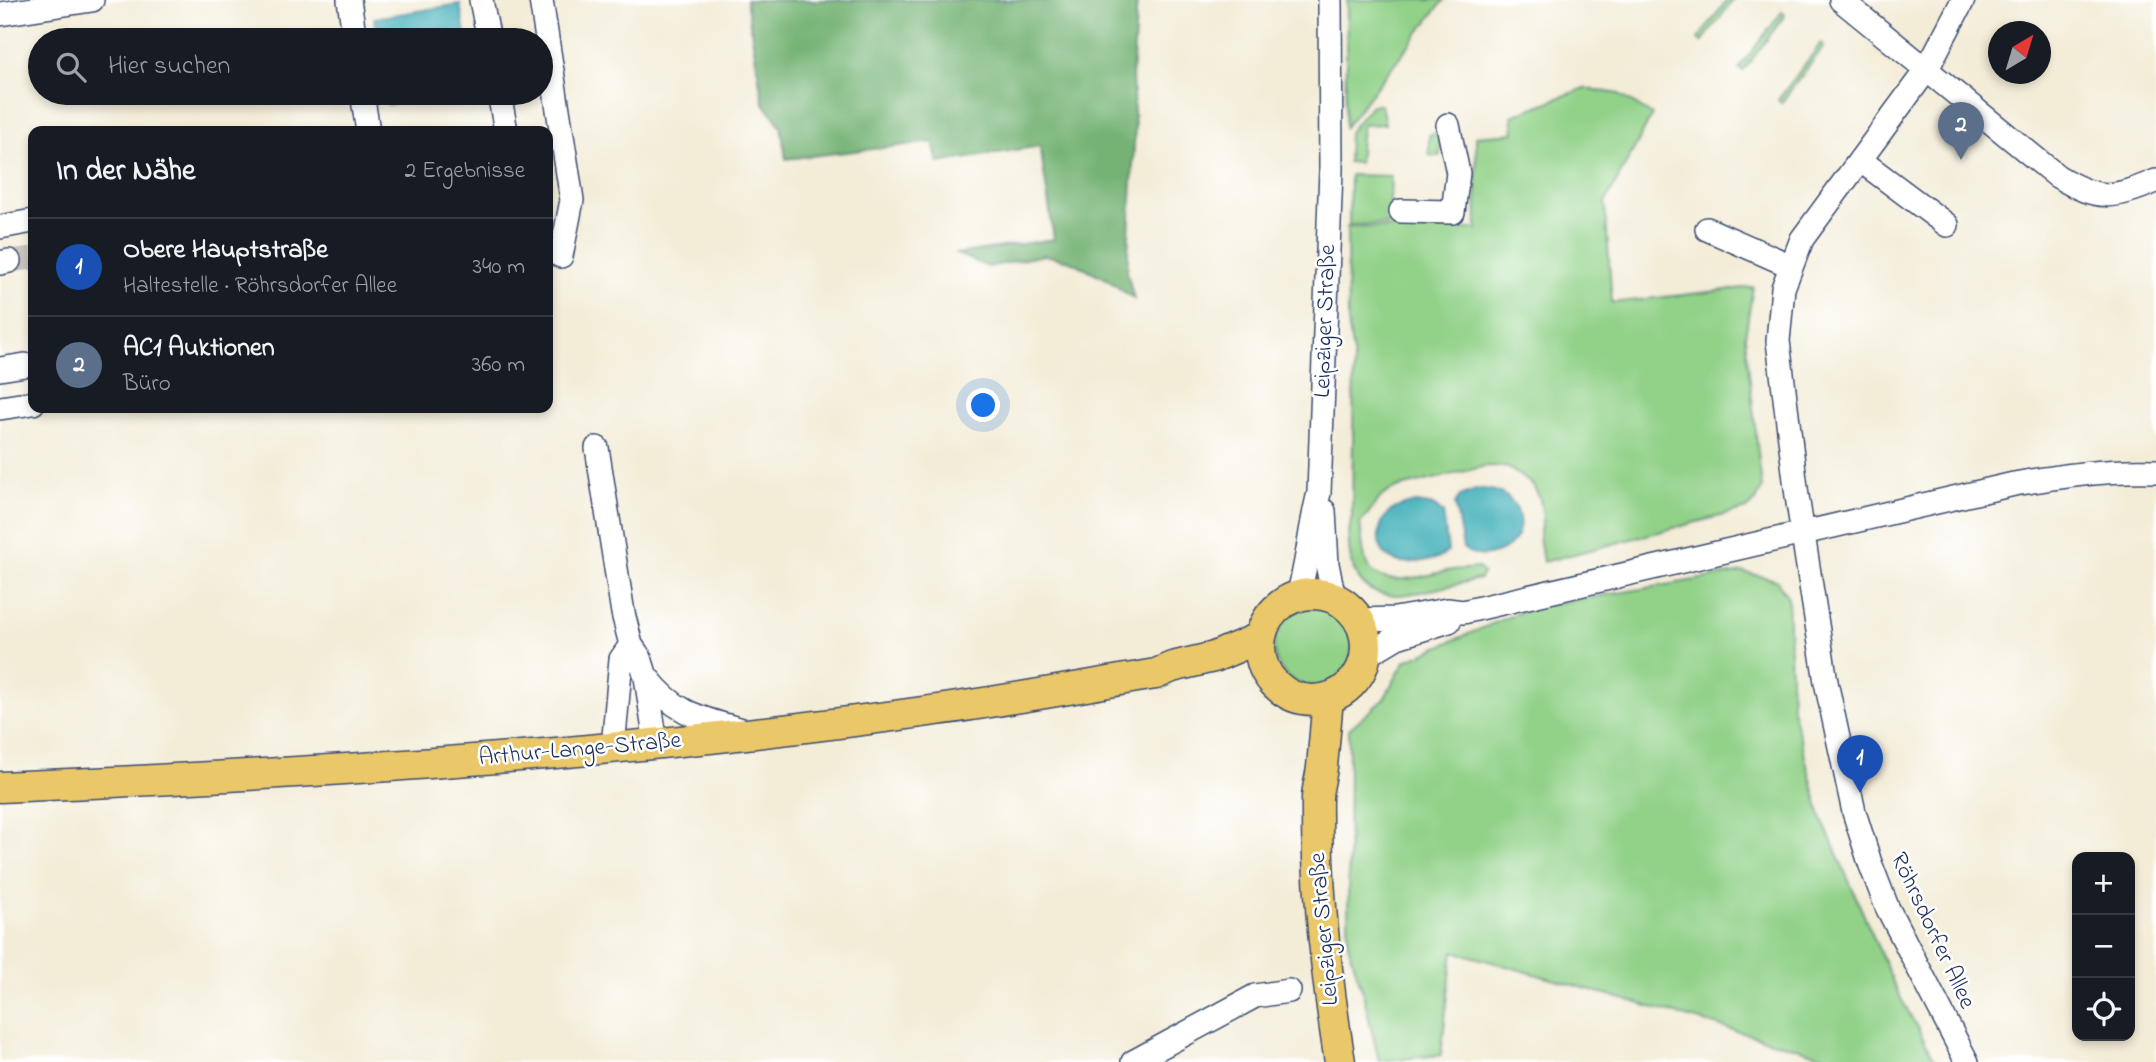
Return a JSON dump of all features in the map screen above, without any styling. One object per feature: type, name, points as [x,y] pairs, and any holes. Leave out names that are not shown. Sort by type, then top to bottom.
[{"type":"main road","points":[[1317,594],[1334,598],[1348,607],[1359,620],[1365,635],[1363,667],[1343,691],[1328,698],[1298,698],[1285,692],[1266,672],[1261,655],[1261,637],[1265,624],[1274,611],[1286,601],[1317,594]]},
{"type":"main road","name":"Arthur-Lange-Straße","points":[[0,787],[224,778],[656,744],[937,710],[1156,674],[1172,667],[1214,657],[1261,637]]},
{"type":"main road","name":"Arthur-Lange-Straße","points":[[1156,674],[1173,678],[1235,671],[1266,672]]},
{"type":"main road","name":"Leipziger Straße","points":[[1298,698],[1305,727],[1308,773],[1316,796]]},
{"type":"main road","name":"Leipziger Straße","points":[[1328,698],[1322,770],[1316,796],[1321,909],[1331,1007],[1340,1062]]},
{"type":"street","points":[[0,13],[92,0]]},
{"type":"street","points":[[349,0],[353,28]]},
{"type":"street","points":[[481,0],[487,28]]},
{"type":"street","points":[[541,0],[544,28]]},
{"type":"street","name":"Leipziger Straße","points":[[1298,597],[1307,564],[1319,493],[1331,150],[1330,0]]},
{"type":"street","points":[[1841,0],[2057,176],[2081,191],[2107,195],[2130,191],[2156,181]]},
{"type":"street","name":"Röhrsdorfer Allee","points":[[1963,0],[1927,69],[1802,239],[1783,288],[1778,341],[1826,682],[1848,785],[1870,863],[1887,907],[1967,1062]]},
{"type":"street","points":[[364,105],[367,126]]},
{"type":"street","points":[[501,105],[505,126]]},
{"type":"street","points":[[552,105],[555,138],[572,200],[561,256],[553,252]]},
{"type":"street","points":[[1401,211],[1453,212],[1458,173],[1448,125]]},
{"type":"street","points":[[1860,160],[1947,225]]},
{"type":"street","points":[[0,227],[28,222]]},
{"type":"street","points":[[1707,229],[1791,267]]},
{"type":"street","points":[[0,369],[24,365]]},
{"type":"street","points":[[0,408],[28,404]]},
{"type":"street","points":[[597,448],[624,612],[631,645],[640,659],[646,677],[656,744]]},
{"type":"street","points":[[1359,620],[1395,619],[1447,610],[1463,612],[2014,484],[2080,472],[2121,469],[2156,471]]},
{"type":"street","name":"Leipziger Straße","points":[[1319,493],[1325,517],[1327,564],[1334,598]]},
{"type":"street","points":[[1365,656],[1397,637],[1452,620],[1463,612]]},
{"type":"street","points":[[613,748],[621,659],[631,645]]},
{"type":"street","points":[[646,677],[659,694],[681,711],[748,732]]},
{"type":"street","points":[[1133,1062],[1255,996],[1289,991]]},
{"type":"green space","points":[[746,0],[1137,0],[1132,77],[1135,128],[1127,272],[1134,299],[1105,278],[1070,261],[1044,255],[988,267],[957,254],[1054,239],[1040,146],[938,163],[933,142],[786,159],[781,126],[763,102]]},
{"type":"green space","points":[[1347,0],[1444,0],[1345,127]]},
{"type":"green space","points":[[1727,0],[1733,0],[1702,42],[1698,39]]},
{"type":"green space","points":[[1782,12],[1785,15],[1743,71],[1739,68]]},
{"type":"green space","points":[[1821,43],[1824,46],[1781,103],[1778,100]]},
{"type":"green space","points":[[1584,88],[1619,94],[1652,115],[1605,203],[1612,303],[1753,287],[1745,337],[1762,488],[1756,501],[1747,509],[1543,562],[1539,536],[1543,517],[1540,499],[1533,485],[1507,467],[1486,466],[1393,489],[1381,497],[1360,524],[1366,562],[1372,571],[1381,577],[1392,579],[1479,568],[1483,573],[1480,579],[1420,592],[1387,595],[1374,592],[1357,576],[1352,564],[1349,539],[1352,515],[1354,361],[1348,323],[1347,227],[1477,229],[1476,136],[1514,133],[1512,116]]},
{"type":"green space","points":[[1371,105],[1381,105],[1385,124],[1362,125],[1359,163],[1348,162],[1349,132]]},
{"type":"green space","points":[[1441,132],[1440,156],[1429,155],[1429,135]]},
{"type":"green space","points":[[1350,175],[1391,176],[1389,224],[1349,225]]},
{"type":"green space","points":[[1743,572],[1776,580],[1788,597],[1792,708],[1821,817],[1897,991],[1936,1062],[1846,1062],[1453,951],[1441,1055],[1379,1061],[1348,944],[1349,729],[1384,699],[1405,661],[1520,612],[1540,606]]},
{"type":"green space","points":[[1305,608],[1321,608],[1335,614],[1346,625],[1352,639],[1352,655],[1346,669],[1335,680],[1321,686],[1305,686],[1291,680],[1280,669],[1274,655],[1274,639],[1280,625],[1291,614]]},
{"type":"water","points":[[460,4],[464,28],[375,28],[374,18]]},
{"type":"water","points":[[1478,489],[1495,491],[1508,497],[1516,507],[1519,519],[1518,531],[1513,541],[1503,550],[1484,556],[1475,555],[1463,548],[1455,503],[1460,496]]},
{"type":"water","points":[[1417,503],[1435,506],[1443,513],[1448,551],[1430,560],[1396,561],[1383,552],[1379,530],[1391,511]]},
{"type":"tunnel","points":[[9,261],[28,259]]},
{"type":"place","name":"AC1 Auktionen","points":[[1961,160]]},
{"type":"place","name":"Obere Hauptstraße","points":[[1860,793]]}]
